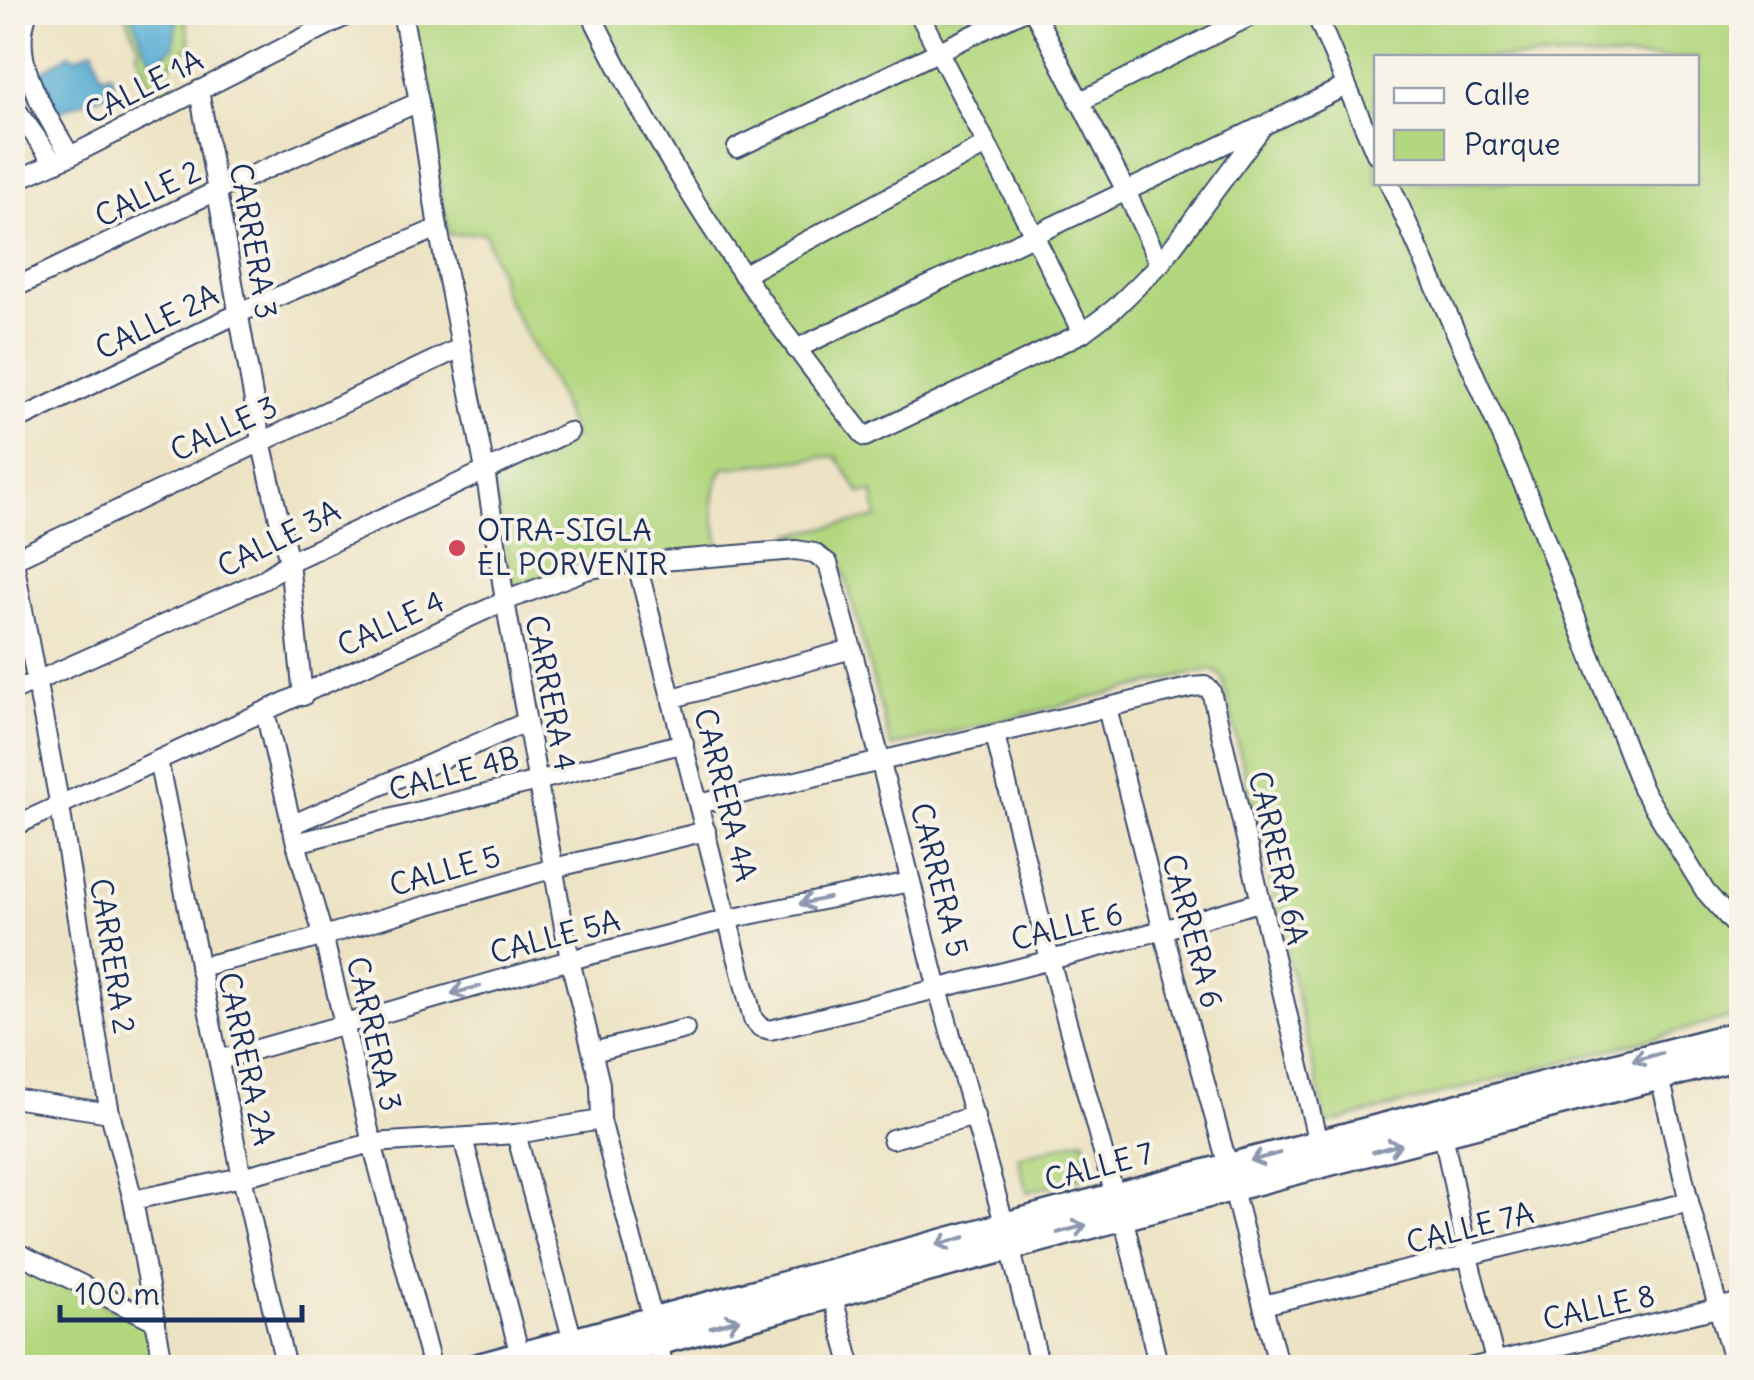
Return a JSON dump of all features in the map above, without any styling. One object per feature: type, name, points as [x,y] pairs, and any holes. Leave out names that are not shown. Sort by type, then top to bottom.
[{"type":"main road","name":"CALLE 7","points":[[1230,1178],[1318,1143],[1742,1033]]},
{"type":"main road","name":"CALLE 7","points":[[563,1368],[655,1331],[1119,1206],[1230,1178],[1442,1134],[1742,1056]]},
{"type":"main road","name":"CALLE 7","points":[[473,1368],[573,1341],[655,1331],[832,1294],[1007,1236]]},
{"type":"street","points":[[28,12],[21,42],[62,159]]},
{"type":"street","name":"CALLE 1A","points":[[12,182],[354,12]]},
{"type":"street","name":"CARRERA 4","points":[[402,12],[570,960],[600,1084],[601,1120],[664,1368]]},
{"type":"street","points":[[590,12],[686,187],[796,350],[865,437],[1082,333],[1114,309],[1160,264],[1263,126]]},
{"type":"street","points":[[918,12],[1082,333]]},
{"type":"street","points":[[737,148],[1022,12]]},
{"type":"street","points":[[1034,12],[1160,264]]},
{"type":"street","points":[[1079,102],[1258,12]]},
{"type":"street","points":[[1315,12],[1374,149]]},
{"type":"street","points":[[796,350],[1346,86]]},
{"type":"street","name":"CARRERA 3","points":[[199,90],[261,441],[289,562],[302,696]]},
{"type":"street","name":"CALLE 2","points":[[12,290],[216,191],[419,102]]},
{"type":"street","points":[[12,103],[62,159]]},
{"type":"street","points":[[743,275],[986,145]]},
{"type":"street","points":[[1390,185],[1529,497],[1642,788],[1705,892],[1742,933]]},
{"type":"street","name":"CALLE 2A","points":[[12,423],[237,314],[438,228]]},
{"type":"street","name":"CALLE 3","points":[[13,557],[460,348]]},
{"type":"street","name":"CALLE 3A","points":[[12,692],[263,580],[289,562],[568,432]]},
{"type":"street","name":"CALLE 4","points":[[12,828],[505,602],[586,570],[613,564],[796,550],[814,553]]},
{"type":"street","name":"CARRERA 5","points":[[814,553],[828,564],[852,649],[1040,1368]]},
{"type":"street","name":"CARRERA 2","points":[[13,557],[60,808],[110,1113],[134,1200],[164,1368]]},
{"type":"street","name":"CARRERA 4A","points":[[637,564],[752,1019],[760,1028],[770,1030]]},
{"type":"street","points":[[672,698],[852,649]]},
{"type":"street","name":"CARRERA 6A","points":[[1107,708],[1205,686],[1211,691],[1318,1143]]},
{"type":"street","points":[[700,804],[1107,708]]},
{"type":"street","name":"CARRERA 6","points":[[1107,708],[1280,1368]]},
{"type":"street","name":"CARRERA 3","points":[[265,712],[432,1368]]},
{"type":"street","points":[[294,834],[526,722]]},
{"type":"street","points":[[996,735],[1050,960],[1160,1368]]},
{"type":"street","name":"CALLE 4B","points":[[294,834],[684,743]]},
{"type":"street","name":"CARRERA 2A","points":[[158,760],[242,1177],[286,1368]]},
{"type":"street","name":"CALLE 5","points":[[199,968],[303,942],[554,868],[706,831]]},
{"type":"street","name":"CALLE 5A","points":[[219,1060],[728,919],[910,882]]},
{"type":"street","name":"CALLE 6","points":[[770,1030],[1163,931],[1260,902]]},
{"type":"street","points":[[593,1052],[686,1029]]},
{"type":"street","points":[[1660,1077],[1734,1368]]},
{"type":"street","points":[[12,1098],[110,1113]]},
{"type":"street","points":[[892,1139],[975,1116]]},
{"type":"street","points":[[134,1200],[372,1143],[516,1134],[601,1120]]},
{"type":"street","points":[[516,1134],[573,1341]]},
{"type":"street","points":[[1442,1134],[1496,1364]]},
{"type":"street","points":[[462,1138],[520,1355]]},
{"type":"street","name":"CALLE 7A","points":[[1263,1305],[1689,1202]]},
{"type":"street","points":[[12,1250],[155,1321]]},
{"type":"street","points":[[832,1294],[852,1368]]},
{"type":"street","name":"CALLE 8","points":[[1468,1368],[1742,1302]]},
{"type":"green space","points":[[125,13],[184,13],[191,46],[167,68],[180,95],[159,105]]},
{"type":"green space","points":[[407,13],[1741,13],[1741,1015],[1327,1124],[1222,676],[1211,669],[891,747],[841,560],[828,547],[792,534],[877,518],[873,492],[860,493],[836,456],[724,468],[714,499],[721,553],[592,558],[513,589],[492,476],[574,438],[557,392],[502,290],[484,232],[449,235]]},
{"type":"green space","points":[[1084,1139],[1093,1174],[1027,1192],[1018,1157]]},
{"type":"green space","points":[[12,1260],[147,1326],[156,1367],[13,1367]]},
{"type":"water","points":[[131,13],[178,13],[173,47],[155,63],[147,52]]},
{"type":"water","points":[[93,49],[102,76],[110,73],[114,83],[109,85],[110,92],[56,112],[41,72],[70,54],[76,58]]},
{"type":"place","name":"OTRA-SIGLA EL PORVENIR","points":[[457,548]]}]
